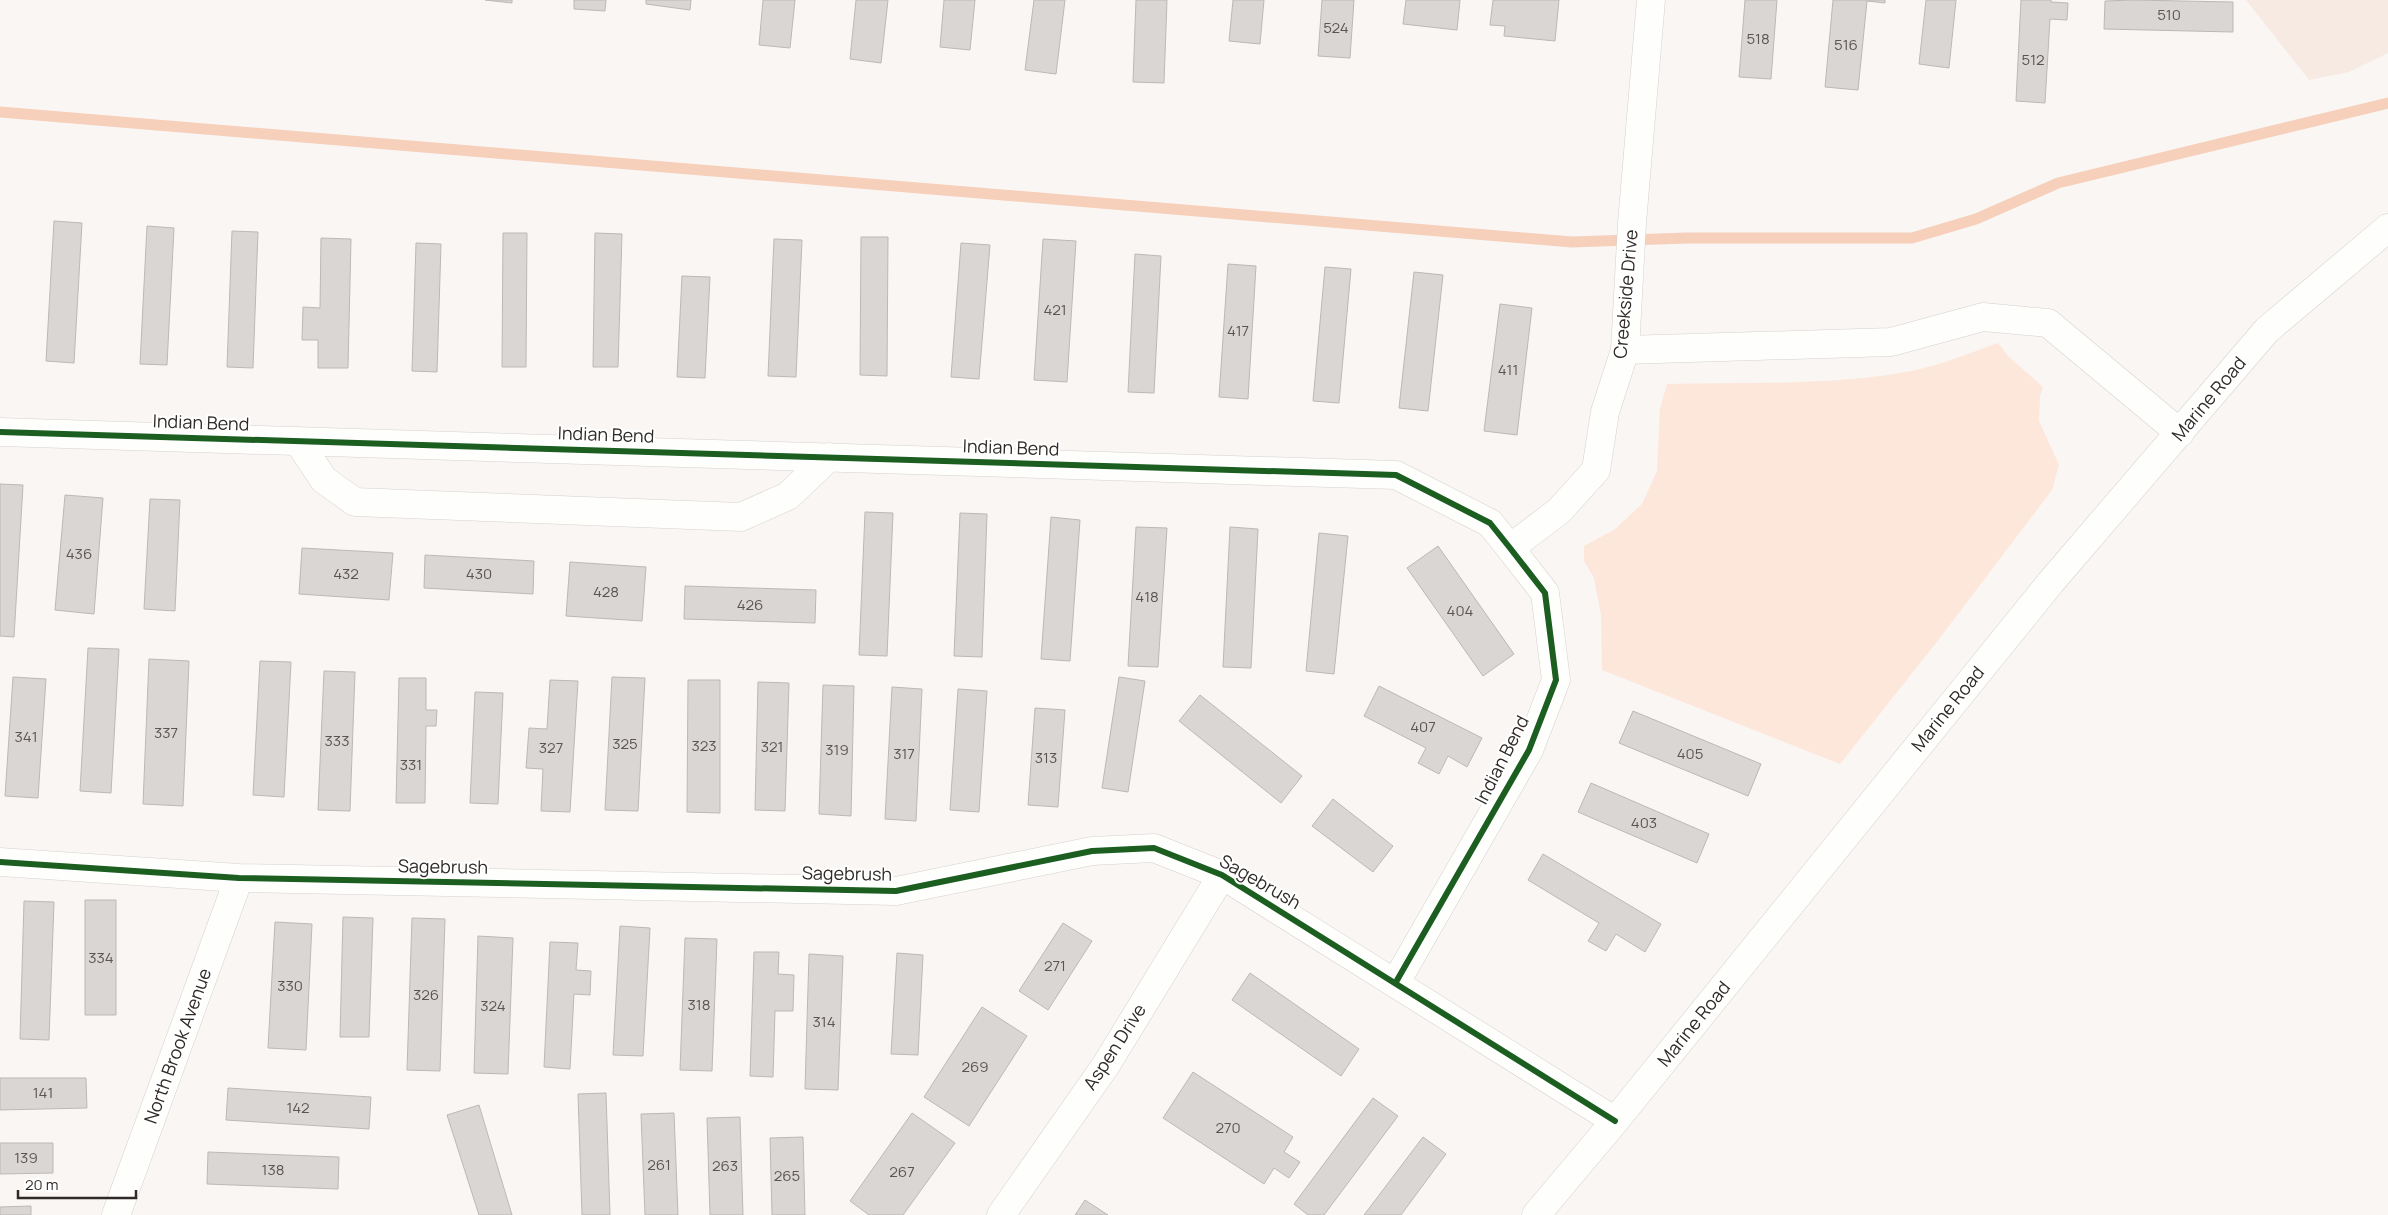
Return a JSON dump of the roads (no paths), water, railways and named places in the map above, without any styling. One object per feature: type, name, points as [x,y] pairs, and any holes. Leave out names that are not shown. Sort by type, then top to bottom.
[{"type":"street","name":"Creekside Drive","points":[[1510,548],[1559,511],[1596,470],[1605,412],[1624,350],[1632,223],[1651,0]]},
{"type":"street","name":"Marine Road","points":[[1536,1215],[1615,1121],[2050,582],[2267,330],[2388,228]]},
{"type":"street","points":[[1624,350],[1891,342],[1983,317],[2048,323],[2180,433]]},
{"type":"street","name":"Indian Bend","points":[[0,432],[1396,475],[1490,523],[1510,548],[1545,593],[1556,680],[1529,750],[1396,982]]},
{"type":"street","points":[[298,441],[324,480],[355,502],[742,517],[788,496],[829,457]]},
{"type":"street","name":"Sagebrush","points":[[0,862],[239,878],[896,891],[1092,851],[1154,848],[1222,874],[1615,1121]]},
{"type":"street","name":"Aspen Drive","points":[[1001,1215],[1106,1065],[1222,874]]},
{"type":"street","name":"North Brook Avenue","points":[[116,1215],[239,878]]},
{"type":"waterway","points":[[0,112],[1572,242],[1687,238],[1912,238],[1976,219],[2058,183],[2388,103]]}]
